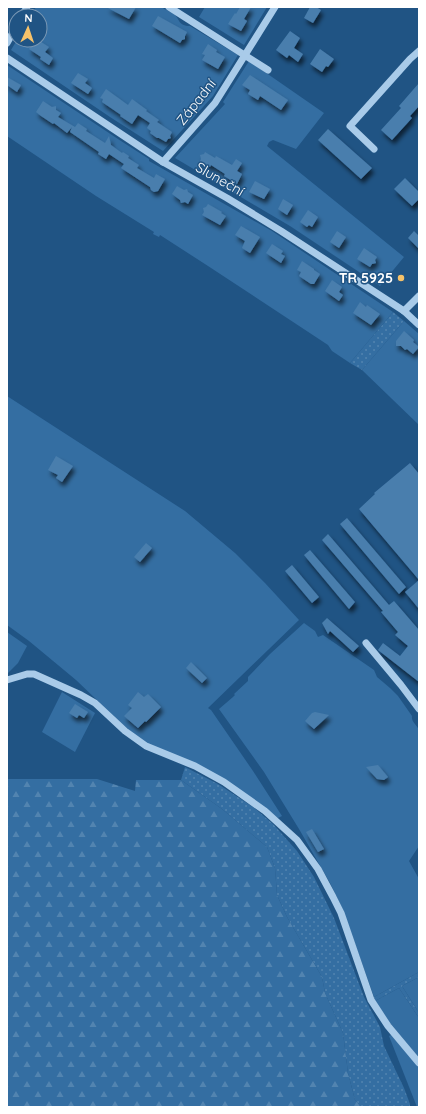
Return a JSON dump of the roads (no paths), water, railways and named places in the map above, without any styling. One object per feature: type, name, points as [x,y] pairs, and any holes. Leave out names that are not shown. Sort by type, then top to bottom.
[{"type":"street","points":[[168,7],[268,70]]},
{"type":"street","name":"Západní","points":[[163,162],[215,103],[275,7]]},
{"type":"street","points":[[374,149],[350,126],[410,59],[419,51]]},
{"type":"street","name":"Sluneční","points":[[7,58],[163,162],[281,230],[404,311],[419,325]]},
{"type":"street","points":[[404,311],[419,296]]},
{"type":"street","points":[[366,643],[419,709]]},
{"type":"street","points":[[7,680],[27,674],[34,674],[95,703],[125,731],[146,746],[195,766],[224,782],[265,811],[298,840],[318,869],[334,897],[371,1000],[388,1026],[419,1063]]},
{"type":"place","name":"TR 5925","points":[[401,278]]}]
